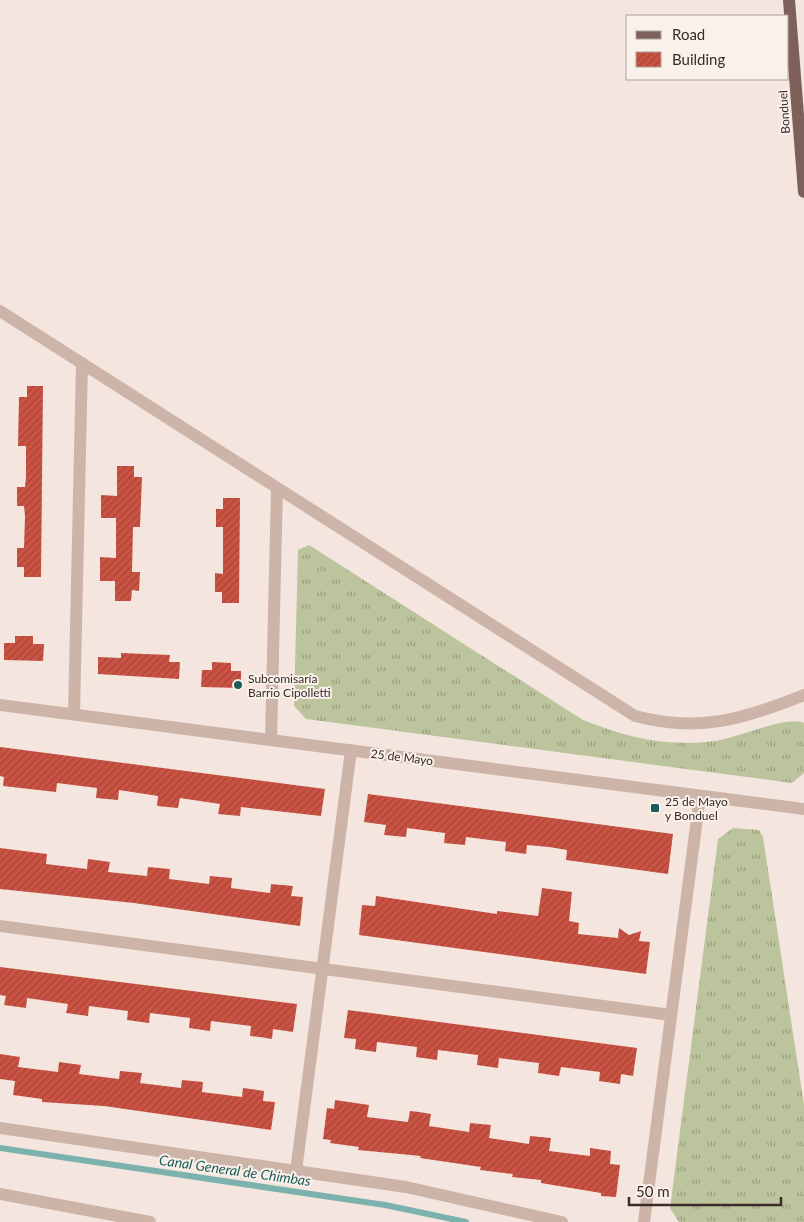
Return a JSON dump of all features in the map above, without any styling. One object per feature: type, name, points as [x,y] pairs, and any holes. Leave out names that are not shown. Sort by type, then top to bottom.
[{"type":"main road","name":"Bonduel","points":[[789,0],[804,192]]},
{"type":"street","points":[[0,311],[634,716],[682,724],[718,723],[752,715],[804,695]]},
{"type":"street","points":[[74,714],[82,363]]},
{"type":"street","points":[[271,740],[277,488]]},
{"type":"street","name":"25 de Mayo","points":[[0,705],[804,809]]},
{"type":"street","points":[[296,1171],[351,750]]},
{"type":"street","points":[[644,1222],[700,796]]},
{"type":"street","points":[[0,926],[671,1015]]},
{"type":"street","points":[[0,1128],[406,1187],[562,1222]]},
{"type":"street","points":[[0,1194],[150,1222]]},
{"type":"green space","points":[[309,545],[583,720],[616,732],[647,740],[697,743],[724,739],[775,724],[796,721],[804,723],[804,773],[792,783],[306,719],[294,706],[298,550]]},
{"type":"green space","points":[[733,828],[759,830],[763,837],[804,1105],[804,1222],[679,1222],[670,1208],[718,839]]},
{"type":"building","points":[[27,386],[43,386],[41,577],[24,577],[24,567],[17,567],[17,548],[24,548],[25,516],[24,506],[17,506],[17,487],[25,487],[26,477],[26,446],[18,446],[19,397],[27,397]]},
{"type":"building","points":[[117,466],[134,466],[134,477],[142,477],[140,527],[133,527],[132,572],[140,572],[139,591],[132,590],[131,601],[115,601],[115,581],[100,581],[100,557],[116,558],[116,518],[101,518],[101,495],[117,496]]},
{"type":"building","points":[[223,498],[240,498],[239,603],[222,603],[222,592],[215,592],[215,573],[223,574],[223,527],[216,527],[216,509],[223,509]]},
{"type":"building","points":[[15,636],[33,636],[33,644],[44,644],[43,661],[4,660],[4,643],[15,643]]},
{"type":"building","points":[[121,653],[170,655],[169,662],[180,662],[179,679],[98,674],[98,657],[121,658]]},
{"type":"building","points":[[212,662],[231,663],[231,671],[241,671],[241,688],[201,687],[202,670],[212,670]]},
{"type":"building","points":[[0,747],[325,789],[321,816],[241,807],[240,816],[218,814],[220,804],[180,798],[178,808],[157,806],[158,796],[119,790],[118,800],[96,798],[97,788],[57,783],[56,792],[3,786],[4,777],[0,776]]},
{"type":"building","points":[[368,794],[673,834],[668,874],[566,860],[567,850],[549,847],[527,845],[526,854],[505,851],[506,842],[466,837],[465,845],[444,843],[445,833],[407,828],[406,837],[384,835],[386,825],[364,822]]},
{"type":"building","points":[[0,848],[47,854],[46,864],[87,869],[88,859],[110,862],[108,872],[147,876],[148,867],[170,869],[169,879],[209,884],[210,876],[232,878],[231,888],[270,893],[271,884],[293,886],[291,896],[303,897],[300,926],[134,903],[0,889]]},
{"type":"building","points":[[542,888],[572,892],[569,921],[579,923],[578,934],[618,938],[619,928],[629,935],[641,931],[639,941],[650,942],[646,974],[359,935],[362,905],[375,906],[376,896],[497,914],[497,911],[538,916]]},
{"type":"building","points":[[0,967],[297,1004],[293,1032],[273,1029],[272,1039],[250,1036],[251,1026],[211,1021],[210,1031],[189,1028],[190,1018],[150,1013],[149,1023],[127,1020],[128,1011],[89,1006],[88,1016],[66,1013],[68,1004],[27,998],[26,1008],[4,1005],[6,996],[0,995]]},
{"type":"building","points":[[348,1010],[637,1048],[633,1076],[621,1074],[620,1084],[599,1081],[600,1072],[561,1067],[559,1076],[538,1073],[539,1063],[499,1058],[498,1068],[477,1065],[478,1055],[438,1050],[437,1060],[416,1057],[417,1047],[377,1042],[376,1052],[355,1049],[356,1039],[344,1038]]},
{"type":"building","points":[[0,1054],[20,1057],[18,1067],[58,1072],[59,1062],[81,1065],[79,1074],[119,1079],[120,1071],[142,1073],[140,1083],[181,1088],[182,1080],[203,1082],[202,1092],[242,1097],[243,1088],[264,1091],[263,1101],[275,1102],[271,1130],[104,1106],[42,1102],[42,1099],[13,1095],[15,1081],[0,1079]]},
{"type":"building","points":[[335,1100],[369,1105],[367,1117],[408,1122],[410,1111],[419,1112],[431,1114],[429,1126],[469,1132],[470,1123],[491,1125],[489,1138],[529,1144],[530,1136],[551,1138],[549,1151],[590,1156],[590,1148],[611,1151],[610,1164],[620,1165],[616,1197],[601,1196],[601,1193],[541,1183],[541,1180],[512,1177],[513,1174],[480,1170],[481,1167],[420,1158],[421,1156],[358,1150],[359,1147],[330,1143],[331,1140],[323,1139],[327,1108],[334,1109]]},
{"type":"waterway","name":"Canal General de Chimbas","points":[[0,1148],[385,1205],[466,1222]]},
{"type":"place","name":"Subcomisaría Barrio Cipolletti","points":[[238,685]]},
{"type":"place","name":"25 de Mayo y Bonduel","points":[[655,808]]}]
